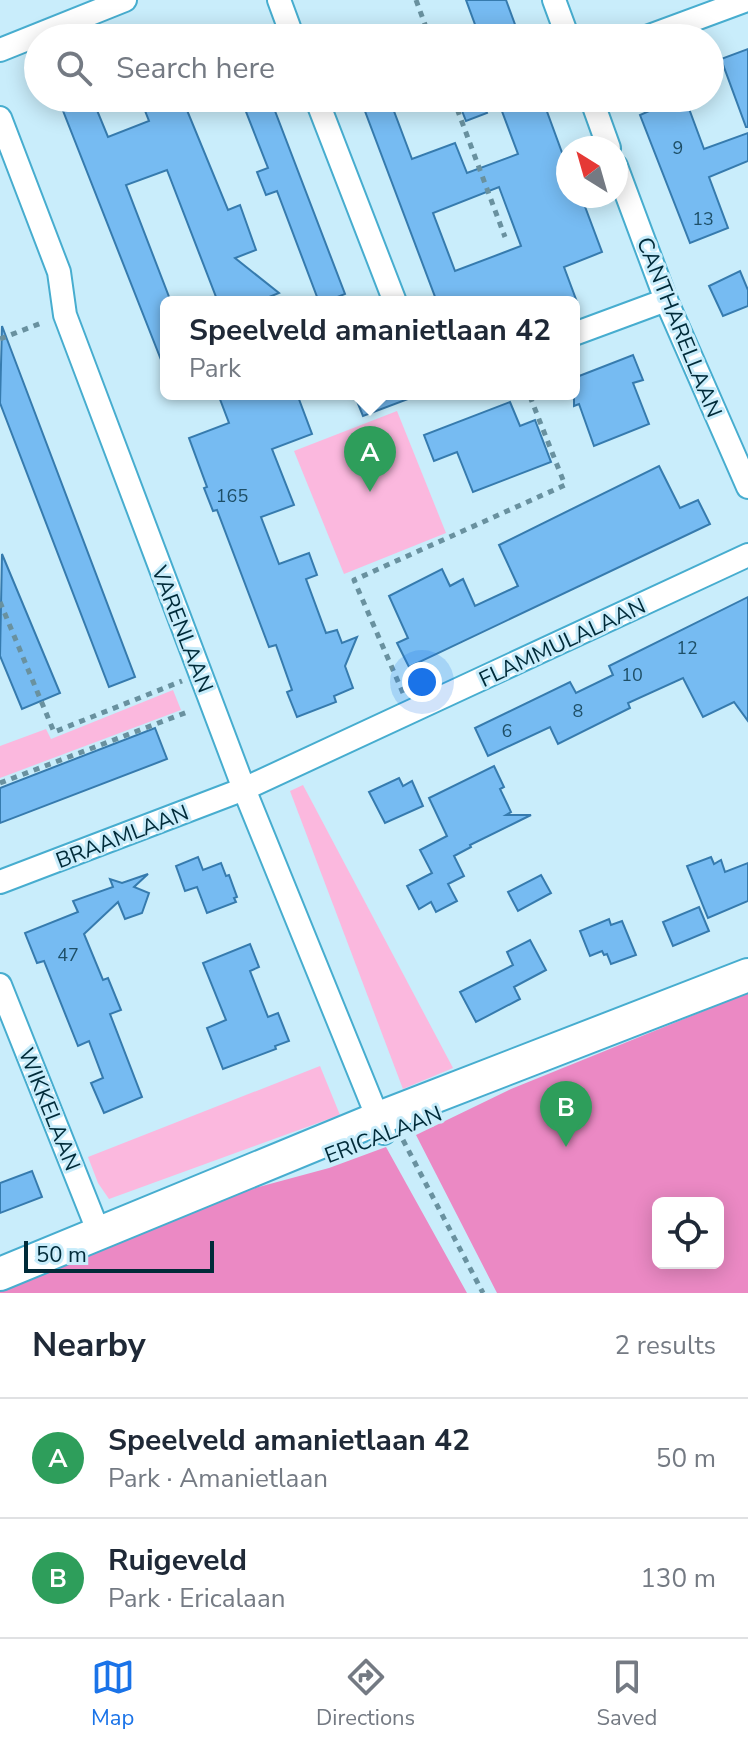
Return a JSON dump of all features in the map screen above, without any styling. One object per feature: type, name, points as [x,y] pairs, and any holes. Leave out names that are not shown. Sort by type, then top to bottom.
[{"type":"street","points":[[65,24],[125,0]]},
{"type":"street","points":[[279,0],[288,24]]},
{"type":"street","points":[[554,0],[563,24]]},
{"type":"street","points":[[682,24],[747,0]]},
{"type":"street","points":[[0,50],[24,40]]},
{"type":"street","points":[[321,112],[393,296]]},
{"type":"street","points":[[596,112],[605,136]]},
{"type":"street","name":"VARENLAAN","points":[[0,118],[59,272],[65,315],[211,703],[244,789],[387,1127]]},
{"type":"street","name":"CANTHARELLAAN","points":[[628,198],[666,300],[748,487]]},
{"type":"street","points":[[580,332],[666,300]]},
{"type":"street","name":"FLAMMULALAAN","points":[[244,789],[748,555]]},
{"type":"street","name":"BRAAMLAAN","points":[[0,882],[244,789]]},
{"type":"street","name":"ERICALAAN","points":[[0,1274],[224,1183],[307,1163],[387,1127],[457,1105],[531,1060],[748,975]]},
{"type":"street","name":"WIKKELAAN","points":[[0,985],[99,1233]]},
{"type":"path","points":[[416,0],[425,24]]},
{"type":"path","points":[[458,112],[505,237]]},
{"type":"path","points":[[0,339],[65,315]]},
{"type":"path","points":[[411,712],[354,580],[565,485],[531,400]]},
{"type":"path","points":[[0,602],[54,732],[200,674]]},
{"type":"path","points":[[0,783],[211,703]]},
{"type":"path","points":[[387,1127],[483,1293]]},
{"type":"shaded area","points":[[397,411],[446,533],[344,574],[294,451]]},
{"type":"shaded area","points":[[173,690],[181,710],[0,778],[0,746],[46,729],[51,739]]},
{"type":"shaded area","points":[[303,785],[453,1068],[403,1089],[290,791]]},
{"type":"shaded area","points":[[748,993],[748,1293],[497,1293],[416,1135],[511,1089]]},
{"type":"shaded area","points":[[320,1066],[340,1115],[109,1199],[98,1183],[88,1157]]},
{"type":"shaded area","points":[[386,1147],[467,1293],[0,1293],[0,1284],[251,1189],[329,1168]]},
{"type":"building","points":[[466,0],[506,0],[515,24],[475,24]]},
{"type":"building","points":[[748,49],[748,127],[724,67],[724,58]]},
{"type":"building","points":[[64,112],[98,112],[108,137],[149,121],[145,112],[188,112],[228,210],[240,205],[256,250],[235,258],[279,293],[272,296],[216,296],[167,170],[126,185],[169,296],[160,296],[160,357]]},
{"type":"building","points":[[246,112],[275,112],[345,294],[317,296],[277,191],[266,195],[257,172],[268,168]]},
{"type":"building","points":[[365,112],[394,112],[412,159],[455,143],[467,173],[518,154],[502,112],[547,112],[556,136],[556,208],[586,208],[602,252],[564,267],[575,296],[435,296]],"holes":[[[499,187],[521,246],[455,271],[433,213]]]},
{"type":"building","points":[[462,112],[487,112],[487,113],[466,121]]},
{"type":"building","points":[[647,112],[690,112],[704,149],[748,133],[748,161],[709,177],[728,228],[690,243],[640,115]]},
{"type":"building","points":[[740,271],[748,290],[748,306],[723,316],[709,286]]},
{"type":"building","points":[[2,326],[135,677],[109,687],[0,403]]},
{"type":"building","points":[[633,355],[643,380],[633,383],[649,424],[594,446],[579,404],[574,406],[574,400],[580,400],[580,376]]},
{"type":"building","points":[[220,400],[299,400],[312,434],[272,449],[294,505],[261,517],[279,564],[309,553],[317,575],[306,579],[326,633],[337,630],[342,643],[357,637],[345,666],[353,688],[334,696],[336,702],[297,717],[287,692],[292,690],[276,645],[269,647],[217,510],[213,511],[204,488],[207,487],[189,438],[229,423]]},
{"type":"building","points":[[356,400],[405,400],[363,416]]},
{"type":"building","points":[[510,402],[520,426],[535,420],[551,462],[473,492],[457,452],[434,461],[424,435]]},
{"type":"building","points":[[659,466],[680,508],[698,500],[710,524],[409,667],[397,643],[408,638],[389,596],[442,569],[450,586],[463,579],[475,606],[518,586],[499,545]]},
{"type":"building","points":[[2,554],[60,693],[22,709],[0,656]]},
{"type":"building","points":[[748,597],[748,721],[734,702],[703,717],[683,678],[628,703],[630,708],[558,744],[550,727],[488,756],[475,728],[570,682],[576,693],[613,675],[609,666]]},
{"type":"building","points":[[155,728],[167,759],[0,823],[0,788]]},
{"type":"building","points":[[494,766],[511,812],[506,815],[531,815],[454,856],[464,876],[448,884],[457,901],[436,912],[431,902],[419,909],[407,886],[432,873],[420,850],[447,836],[429,798]]},
{"type":"building","points":[[399,778],[403,786],[412,781],[423,806],[385,823],[369,792]]},
{"type":"building","points":[[198,857],[203,870],[221,863],[226,876],[229,875],[236,902],[207,913],[197,887],[185,891],[176,866]]},
{"type":"building","points":[[711,857],[714,864],[721,860],[725,872],[748,863],[748,901],[708,918],[687,866]]},
{"type":"building","points":[[148,874],[134,887],[149,893],[142,913],[125,919],[118,902],[84,934],[103,980],[108,978],[121,1010],[110,1014],[142,1097],[104,1113],[91,1083],[103,1078],[89,1041],[78,1046],[44,961],[37,963],[25,933],[78,912],[73,901],[113,887],[110,879],[122,883]]},
{"type":"building","points":[[541,875],[551,893],[518,911],[508,892]]},
{"type":"building","points":[[699,907],[709,931],[673,946],[663,922]]},
{"type":"building","points":[[609,919],[611,925],[622,921],[636,955],[611,964],[607,954],[604,955],[602,951],[590,956],[580,931]]},
{"type":"building","points":[[530,940],[546,970],[514,987],[520,999],[476,1022],[460,992],[513,965],[507,952]]},
{"type":"building","points":[[250,944],[259,967],[250,971],[268,1017],[278,1013],[289,1041],[223,1069],[207,1028],[226,1020],[203,963]]},
{"type":"building","points":[[32,1171],[42,1197],[0,1213],[0,1183]]},
{"type":"place","name":"Speelveld amanietlaan 42","points":[[370,492]]},
{"type":"place","name":"Ruigeveld","points":[[566,1147]]}]
